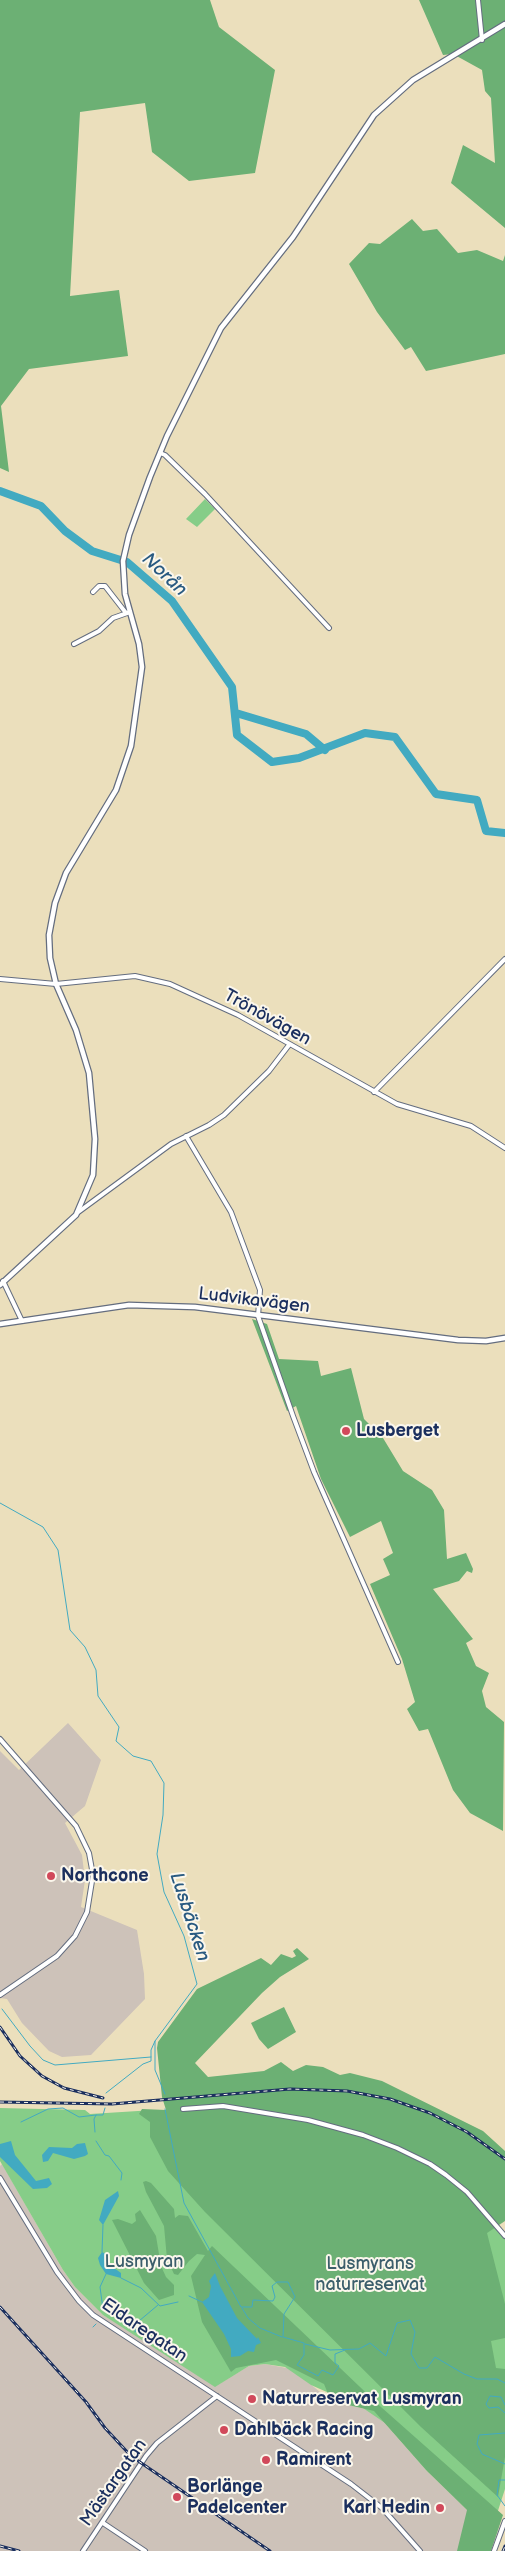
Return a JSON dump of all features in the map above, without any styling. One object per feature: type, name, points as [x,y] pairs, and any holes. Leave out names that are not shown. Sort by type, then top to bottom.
[{"type":"street","points":[[478,0],[482,40]]},
{"type":"street","points":[[76,1215],[93,1175],[95,1139],[89,1073],[76,1030],[56,984],[49,946],[55,903],[71,863],[116,790],[131,746],[142,674],[139,644],[128,612],[123,572],[126,546],[143,494],[160,453],[221,328],[293,237],[374,115],[412,80],[482,40],[505,24]]},
{"type":"street","points":[[160,453],[165,455],[205,494],[329,628]]},
{"type":"street","points":[[93,592],[99,586],[105,586],[128,612]]},
{"type":"street","points":[[74,644],[99,631],[113,618],[128,612]]},
{"type":"street","points":[[374,1092],[505,959]]},
{"type":"street","name":"Trönövägen","points":[[0,979],[56,984],[136,976],[153,978],[238,1015],[396,1104],[471,1126],[505,1148]]},
{"type":"street","points":[[22,1321],[1,1283],[35,1255],[76,1215],[186,1136],[224,1115],[269,1071],[289,1045]]},
{"type":"street","points":[[186,1136],[231,1212],[260,1290],[258,1316],[314,1472],[398,1662]]},
{"type":"street","name":"Ludvikavägen","points":[[0,1324],[129,1305],[195,1307],[458,1340],[486,1341],[505,1338]]},
{"type":"street","points":[[0,1738],[76,1826],[89,1853],[93,1875],[87,1912],[75,1936],[56,1956],[0,1995]]},
{"type":"street","points":[[183,2109],[223,2106],[299,2118],[363,2135],[397,2148],[430,2164],[467,2192],[505,2236]]},
{"type":"street","name":"Eldaregatan","points":[[0,2178],[57,2272],[79,2302],[106,2325],[351,2484],[382,2508],[420,2551]]},
{"type":"street","name":"Mästargatan","points":[[83,2551],[146,2456],[157,2444],[217,2396]]},
{"type":"street","points":[[494,2551],[505,2521]]},
{"type":"street","points":[[103,2523],[145,2551]]},
{"type":"shaded area","points":[[68,1723],[101,1760],[85,1806],[65,1823],[82,1855],[85,1880],[81,1907],[137,1930],[144,1974],[145,1999],[91,2055],[62,2057],[49,2051],[22,2023],[7,1999],[0,1998],[0,1751],[19,1770]]},
{"type":"shaded area","points":[[2,2164],[63,2270],[75,2287],[103,2315],[219,2384],[249,2366],[265,2364],[292,2369],[331,2401],[374,2411],[428,2472],[467,2510],[479,2551],[0,2551],[0,2166]]},
{"type":"green space","points":[[0,0],[210,0],[219,27],[275,70],[255,173],[189,181],[152,152],[145,103],[80,112],[70,296],[119,290],[128,356],[29,369],[1,406],[9,472],[0,468]]},
{"type":"green space","points":[[419,0],[505,0],[505,228],[451,183],[463,145],[495,163],[491,98],[485,91],[482,70],[453,54],[443,55]]},
{"type":"green space","points":[[412,219],[423,231],[437,229],[458,253],[477,250],[503,261],[505,255],[505,354],[426,371],[411,347],[405,350],[377,312],[349,264],[369,243],[380,244]]},
{"type":"green space","points":[[205,499],[215,509],[197,527],[186,519]]},
{"type":"green space","points":[[252,1319],[267,1324],[279,1359],[318,1361],[321,1376],[351,1368],[364,1419],[383,1438],[403,1471],[432,1490],[444,1510],[447,1559],[466,1553],[473,1569],[472,1573],[467,1571],[459,1581],[433,1589],[473,1639],[466,1643],[476,1666],[489,1673],[482,1691],[486,1707],[504,1722],[503,1831],[470,1813],[453,1790],[428,1729],[419,1731],[407,1709],[415,1702],[402,1659],[370,1584],[390,1575],[383,1559],[393,1553],[381,1521],[350,1537],[321,1479],[296,1406],[287,1411]]},
{"type":"green space","points":[[297,1948],[309,1959],[280,1977],[262,1993],[195,2063],[208,2077],[264,2071],[281,2062],[293,2071],[306,2065],[323,2067],[340,2075],[350,2073],[382,2081],[483,2131],[505,2151],[505,2221],[487,2233],[505,2304],[505,2338],[491,2341],[496,2368],[505,2369],[505,2457],[498,2497],[421,2427],[205,2212],[168,2171],[150,2137],[150,2122],[139,2114],[142,2109],[166,2110],[162,2097],[158,2042],[197,1989],[261,1958],[271,1965],[281,1954],[292,1958],[296,1956],[293,1951]]},
{"type":"green space","points":[[284,2007],[296,2032],[268,2049],[259,2039],[251,2023]]},
{"type":"green space","name":"Lusmyrans naturreservat","points":[[0,2108],[85,2110],[90,2114],[154,2110],[393,2144],[505,2235],[505,2489],[485,2551],[472,2510],[426,2470],[385,2423],[363,2408],[311,2385],[285,2367],[265,2364],[249,2366],[215,2387],[103,2315],[75,2287],[63,2270],[0,2161]]},
{"type":"green space","points":[[143,2182],[151,2183],[174,2209],[175,2218],[179,2215],[188,2216],[208,2251],[212,2246],[381,2407],[503,2515],[491,2551],[457,2551],[467,2510],[428,2472],[374,2411],[331,2401],[324,2384],[276,2360],[236,2368],[231,2372],[202,2322],[191,2276],[205,2255],[197,2254],[178,2275],[174,2274],[167,2259],[164,2226],[146,2192]]},
{"type":"green space","name":"Lusmyran","points":[[140,2210],[156,2236],[161,2266],[166,2277],[174,2285],[174,2295],[159,2300],[144,2283],[112,2220],[118,2219],[132,2224],[136,2221],[135,2214]]},
{"type":"water","points":[[11,2141],[15,2155],[36,2181],[49,2178],[52,2184],[47,2188],[33,2189],[0,2157],[0,2144]]},
{"type":"water","points":[[85,2143],[88,2154],[85,2156],[74,2159],[53,2153],[48,2161],[43,2162],[42,2155],[49,2147],[72,2148],[77,2144]]},
{"type":"water","points":[[118,2191],[119,2196],[103,2225],[99,2220],[105,2200]]},
{"type":"water","points":[[102,2252],[106,2254],[110,2265],[121,2273],[121,2278],[106,2274],[98,2258]]},
{"type":"water","points":[[215,2273],[237,2318],[257,2339],[258,2337],[261,2343],[256,2345],[254,2352],[248,2351],[240,2356],[231,2357],[231,2349],[224,2334],[202,2302],[209,2297],[211,2286],[209,2281]]},
{"type":"waterway","name":"Norån","points":[[0,491],[41,506],[65,531],[92,551],[127,562],[172,601],[232,687],[237,735],[272,762],[299,758],[365,733],[395,737],[436,794],[477,800],[486,831],[505,833]]},
{"type":"waterway","name":"Norån","points":[[236,713],[306,734],[325,750]]},
{"type":"waterway","name":"Lusbäcken","points":[[0,1503],[43,1527],[58,1550],[70,1630],[85,1647],[96,1670],[98,1696],[119,1727],[116,1741],[133,1756],[151,1761],[164,1783],[163,1815],[157,1854],[164,1892],[184,1936],[197,1984],[155,2041],[155,2070],[165,2094]]},
{"type":"waterway","points":[[2,2009],[43,2060],[55,2065],[151,2057]]},
{"type":"waterway","points":[[106,2093],[143,2064],[151,2061],[151,2050],[155,2041]]},
{"type":"waterway","points":[[21,2122],[48,2109],[63,2108],[79,2117],[96,2115]]},
{"type":"waterway","points":[[95,2132],[94,2119],[96,2115],[103,2115],[105,2108]]},
{"type":"waterway","name":"Lusbäcken","points":[[165,2109],[184,2203],[241,2307],[252,2307],[253,2300],[273,2301],[275,2297],[272,2286],[277,2282],[288,2282],[295,2297],[284,2314],[283,2337],[304,2343],[304,2355],[297,2365],[318,2376],[322,2370],[333,2375],[339,2366],[335,2363],[335,2354],[345,2350]]},
{"type":"waterway","points":[[96,2141],[105,2155],[109,2156],[122,2173],[121,2180]]},
{"type":"waterway","points":[[102,2252],[103,2225]]},
{"type":"waterway","points":[[103,2309],[100,2287],[106,2274]]},
{"type":"waterway","points":[[121,2278],[141,2288],[160,2306],[178,2302]]},
{"type":"waterway","points":[[189,2296],[202,2302]]},
{"type":"waterway","points":[[135,2332],[139,2321],[158,2305]]},
{"type":"waterway","name":"Lusbäcken","points":[[242,2308],[248,2318],[260,2328],[282,2337]]},
{"type":"waterway","name":"Lusbäcken","points":[[305,2344],[330,2350],[359,2349],[370,2343],[386,2356],[397,2323],[410,2320],[415,2332],[411,2354],[419,2368],[427,2368],[435,2357],[464,2374],[477,2379],[497,2379],[505,2383]]},
{"type":"waterway","points":[[93,2327],[96,2324]]},
{"type":"waterway","name":"Lusbäcken","points":[[505,2405],[501,2397],[490,2396],[486,2404],[489,2408],[498,2407],[505,2413]]},
{"type":"waterway","name":"Lusbäcken","points":[[505,2433],[479,2435],[477,2444],[482,2454],[505,2464]]},
{"type":"waterway","name":"Lusbäcken","points":[[505,2480],[499,2480],[497,2495],[505,2506]]},
{"type":"railway","points":[[0,2027],[20,2056],[42,2076],[64,2088],[103,2098]]},
{"type":"railway","points":[[0,2102],[112,2104],[290,2089],[347,2091],[390,2099],[430,2113],[467,2132],[505,2159]]},
{"type":"railway","points":[[0,2307],[86,2402],[105,2428],[131,2456],[270,2551]]},
{"type":"railway","points":[[0,2546],[19,2551]]},
{"type":"railway","points":[[503,2551],[505,2546]]},
{"type":"place","name":"Lusberget","points":[[346,1431]]},
{"type":"place","name":"Northcone","points":[[51,1876]]},
{"type":"place","name":"Naturreservat Lusmyran","points":[[252,2399]]},
{"type":"place","name":"Dahlbäck Racing","points":[[224,2430]]},
{"type":"place","name":"Ramirent","points":[[266,2460]]},
{"type":"place","name":"Borlänge Padelcenter","points":[[177,2497]]},
{"type":"place","name":"Karl Hedin","points":[[440,2508]]}]
